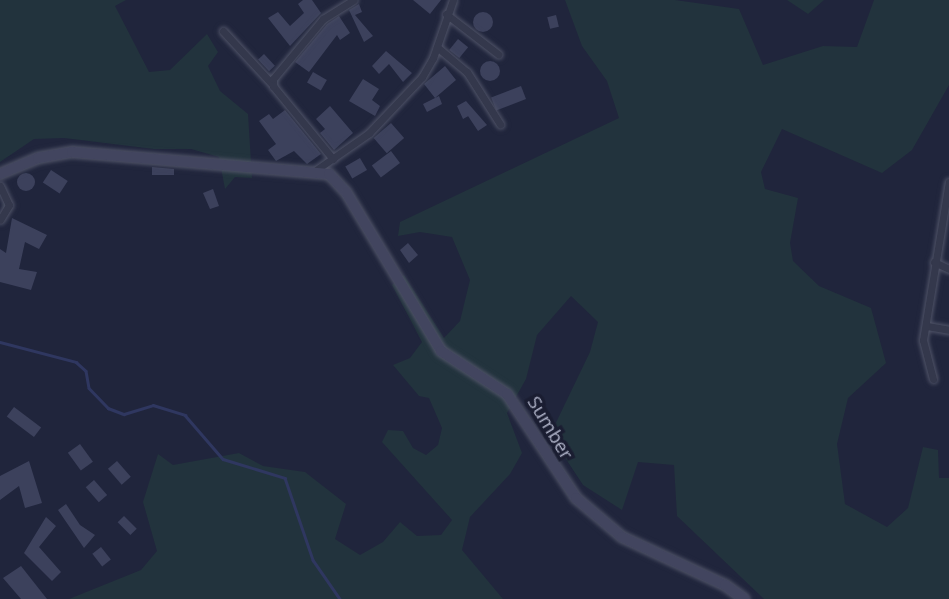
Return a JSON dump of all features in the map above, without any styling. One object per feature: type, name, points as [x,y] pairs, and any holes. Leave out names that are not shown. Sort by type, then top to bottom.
[{"type":"street","points":[[273,86],[275,73],[323,19],[354,0]]},
{"type":"street","points":[[0,174],[38,158],[72,152],[173,157],[252,169],[316,170],[357,142],[422,77],[437,47],[446,14],[453,0]]},
{"type":"street","points":[[446,14],[498,54]]},
{"type":"street","points":[[223,32],[273,86],[333,159]]},
{"type":"street","points":[[437,47],[467,72],[500,124]]},
{"type":"street","name":"Sumber","points":[[316,170],[335,178],[346,192],[441,351],[492,381],[512,399],[550,464],[576,498],[622,537],[726,586],[744,599]]},
{"type":"street","points":[[933,379],[923,340],[949,182]]},
{"type":"street","points":[[0,186],[9,205],[0,220]]},
{"type":"street","points":[[934,262],[949,269]]},
{"type":"street","points":[[927,326],[949,330]]},
{"type":"shaded area","points":[[0,0],[126,0],[115,6],[149,72],[170,70],[207,34],[218,52],[208,66],[220,91],[248,114],[252,178],[235,177],[225,189],[219,157],[191,149],[154,149],[64,138],[34,139],[0,162]]},
{"type":"shaded area","points":[[565,0],[675,0],[739,9],[763,65],[823,46],[857,47],[874,0],[949,0],[949,85],[912,150],[882,173],[782,129],[761,172],[765,189],[798,198],[790,243],[793,261],[819,286],[871,308],[886,363],[848,398],[837,444],[845,504],[887,527],[908,508],[923,447],[938,450],[939,478],[949,478],[949,599],[764,599],[677,516],[674,465],[638,462],[622,510],[583,485],[550,435],[590,352],[598,322],[571,296],[537,335],[526,379],[507,413],[522,453],[510,474],[470,517],[462,550],[503,599],[69,599],[141,570],[157,551],[143,502],[158,454],[173,465],[239,453],[263,466],[305,472],[346,504],[335,539],[360,555],[383,542],[400,522],[417,536],[441,535],[452,520],[382,442],[388,430],[403,431],[413,448],[426,455],[438,445],[442,428],[429,398],[419,396],[393,365],[410,358],[422,342],[392,285],[404,275],[444,338],[460,321],[470,280],[452,237],[420,232],[398,236],[400,222],[619,118],[607,81],[582,46]]},
{"type":"shaded area","points":[[787,0],[824,0],[808,14]]},
{"type":"building","points":[[303,0],[312,0],[321,13],[290,46],[268,18],[278,12],[290,26],[304,13],[298,4]]},
{"type":"building","points":[[413,0],[441,0],[430,14]]},
{"type":"building","points":[[359,4],[362,12],[355,15],[373,36],[364,42],[349,10]]},
{"type":"building","points":[[483,12],[490,15],[493,22],[490,29],[483,32],[476,29],[473,22],[476,15]]},
{"type":"building","points":[[556,15],[559,27],[550,29],[547,17]]},
{"type":"building","points":[[339,16],[350,33],[340,40],[337,35],[309,72],[295,62],[327,24]]},
{"type":"building","points":[[458,39],[468,47],[459,58],[449,50]]},
{"type":"building","points":[[386,51],[412,73],[403,82],[389,64],[379,74],[372,66]]},
{"type":"building","points":[[264,54],[275,66],[269,71],[258,59]]},
{"type":"building","points":[[490,61],[497,64],[500,71],[497,78],[490,81],[483,78],[480,71],[483,64]]},
{"type":"building","points":[[445,66],[456,80],[435,98],[424,84]]},
{"type":"building","points":[[313,72],[327,80],[321,90],[307,82]]},
{"type":"building","points":[[363,79],[379,89],[372,100],[380,106],[375,116],[349,101]]},
{"type":"building","points":[[521,86],[526,99],[496,111],[491,97]]},
{"type":"building","points":[[439,96],[442,104],[427,112],[423,104]]},
{"type":"building","points":[[466,101],[487,125],[478,131],[468,116],[463,119],[457,106]]},
{"type":"building","points":[[330,106],[353,133],[334,150],[320,133],[325,129],[316,119]]},
{"type":"building","points":[[285,110],[321,154],[307,164],[294,151],[276,161],[268,150],[276,144],[259,121],[269,114],[273,119]]},
{"type":"building","points":[[391,123],[404,138],[387,153],[374,138]]},
{"type":"building","points":[[391,151],[400,163],[381,177],[372,165]]},
{"type":"building","points":[[360,158],[367,170],[352,179],[345,166]]},
{"type":"building","points":[[152,167],[174,169],[174,175],[152,175]]},
{"type":"building","points":[[51,170],[68,181],[60,193],[43,183]]},
{"type":"building","points":[[22,173],[30,173],[35,182],[33,189],[22,191],[17,186],[17,178]]},
{"type":"building","points":[[213,189],[219,206],[210,209],[203,193]]},
{"type":"building","points":[[12,218],[47,235],[39,249],[25,242],[19,269],[37,272],[31,290],[0,282],[0,249],[6,253]]},
{"type":"building","points":[[408,243],[418,255],[409,263],[400,250]]},
{"type":"building","points":[[14,407],[41,427],[34,437],[7,417]]},
{"type":"building","points":[[80,444],[93,462],[81,471],[68,453]]},
{"type":"building","points":[[29,461],[42,503],[25,508],[19,486],[0,500],[0,476]]},
{"type":"building","points":[[117,461],[131,477],[122,485],[108,469]]},
{"type":"building","points":[[94,480],[107,495],[99,502],[86,487]]},
{"type":"building","points":[[66,504],[80,525],[95,535],[84,548],[58,510]]},
{"type":"building","points":[[124,516],[137,529],[130,535],[118,522]]},
{"type":"building","points":[[46,517],[56,526],[39,547],[61,572],[52,581],[24,553]]},
{"type":"building","points":[[101,547],[111,560],[102,566],[92,554]]},
{"type":"building","points":[[21,566],[47,599],[21,599],[3,578]]},
{"type":"waterway","points":[[0,342],[76,362],[86,371],[89,388],[108,408],[124,414],[153,405],[185,415],[223,459],[285,478],[313,560],[340,599]]}]
